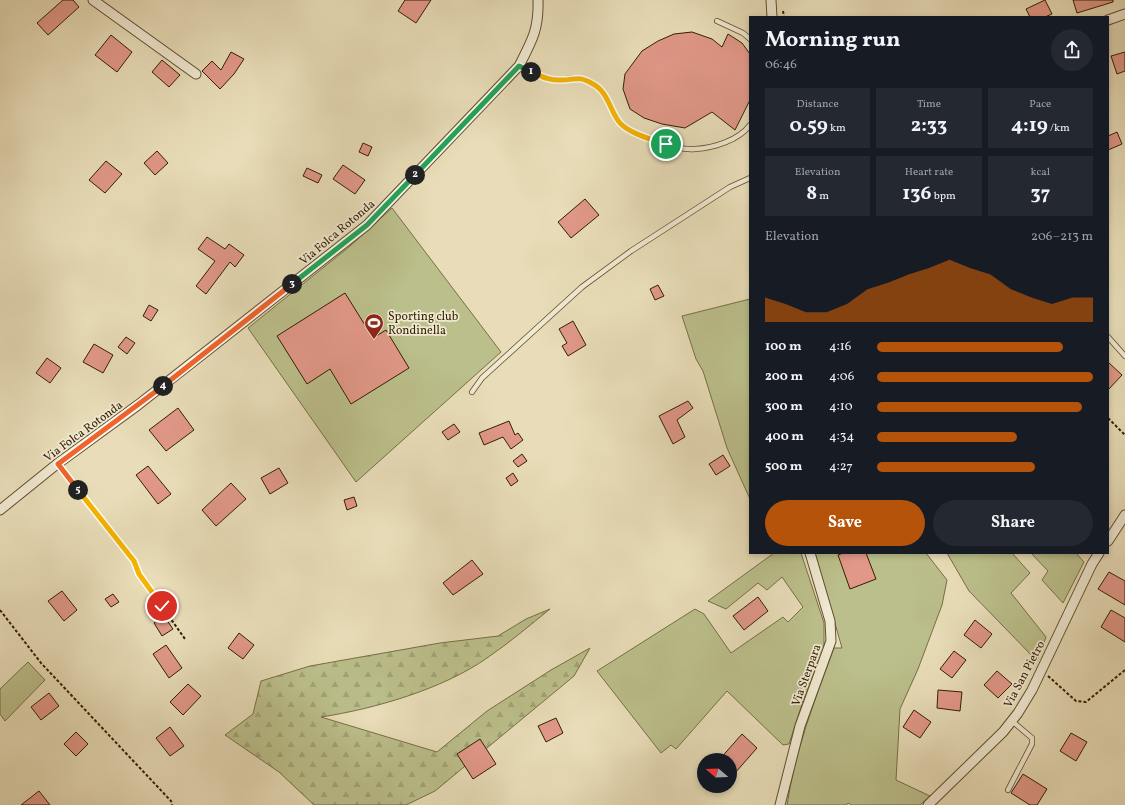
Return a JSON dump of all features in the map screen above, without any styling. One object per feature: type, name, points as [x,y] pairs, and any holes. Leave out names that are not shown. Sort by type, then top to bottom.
[{"type":"street","points":[[93,0],[196,74]]},
{"type":"street","name":"Via Folca Rotonda","points":[[0,510],[58,464],[138,405],[367,225],[519,66],[532,40],[538,19],[538,0]]},
{"type":"street","points":[[771,0],[772,16]]},
{"type":"street","points":[[1109,20],[1125,14]]},
{"type":"street","points":[[1109,539],[1125,515]]},
{"type":"street","name":"Via Sterpara","points":[[780,805],[800,726],[831,641],[830,621],[810,554]]},
{"type":"street","name":"Via San Pietro","points":[[928,805],[1003,732],[1012,721],[1029,696],[1092,564],[1099,554]]},
{"type":"lane","points":[[717,21],[742,33],[749,38]]},
{"type":"lane","points":[[519,66],[546,78],[561,80],[578,77],[595,84],[609,102],[620,124],[642,136],[666,144],[695,150],[725,143],[746,132],[749,128]]},
{"type":"lane","points":[[472,392],[482,378],[582,287],[631,251],[730,187],[749,178]]},
{"type":"lane","points":[[1109,338],[1125,356]]},
{"type":"lane","points":[[1008,790],[1032,744],[1032,738],[1012,721]]},
{"type":"path","points":[[1109,419],[1125,435]]},
{"type":"path","points":[[58,464],[134,561],[139,574],[185,639]]},
{"type":"path","points":[[0,610],[41,663],[171,801],[172,805]]},
{"type":"path","points":[[1042,670],[1080,703],[1086,702],[1125,670]]},
{"type":"green space","name":"Sporting club Rondinella","points":[[392,208],[501,352],[356,482],[248,328],[349,247]]},
{"type":"green space","points":[[749,299],[749,497],[727,448],[703,371],[696,359],[682,316]]},
{"type":"green space","points":[[773,554],[801,554],[824,623],[824,650],[803,701],[789,744],[783,745],[727,691],[676,749],[671,745],[661,753],[597,671],[695,609],[704,614],[731,653],[783,617],[788,622],[803,607],[782,577],[767,590],[758,583],[726,609],[708,601]]},
{"type":"green space","points":[[815,554],[927,554],[947,580],[942,605],[918,669],[900,709],[896,780],[930,796],[920,805],[851,805],[849,803],[845,805],[787,805],[800,745],[813,706],[834,648],[842,648]]},
{"type":"green space","points":[[948,554],[1013,554],[1030,573],[1011,593],[1046,637],[1037,661],[969,591]]},
{"type":"green space","points":[[1032,554],[1077,554],[1084,562],[1063,603],[1042,580],[1048,571]]},
{"type":"green space","points":[[550,609],[487,658],[450,679],[385,703],[321,717],[437,752],[487,711],[551,670],[590,648],[574,676],[435,791],[406,805],[314,805],[279,772],[225,735],[253,714],[261,681],[310,666],[440,643],[498,636],[526,619]]},
{"type":"green space","points":[[28,662],[45,680],[5,721],[0,714],[0,689]]},
{"type":"building","points":[[63,0],[73,0],[79,7],[48,35],[37,23]]},
{"type":"building","points":[[405,0],[431,0],[416,23],[398,11]]},
{"type":"building","points":[[1045,0],[1052,14],[1047,16],[1030,16],[1026,9]]},
{"type":"building","points":[[1073,0],[1113,0],[1113,2],[1077,13]]},
{"type":"building","points":[[692,32],[712,39],[722,47],[728,34],[742,43],[749,53],[749,102],[735,130],[712,112],[685,128],[662,124],[644,118],[630,109],[623,89],[625,74],[642,51],[658,41],[674,34]]},
{"type":"building","points":[[111,35],[132,52],[117,72],[95,55]]},
{"type":"building","points":[[231,52],[244,59],[234,74],[220,89],[202,71],[212,61],[221,70]]},
{"type":"building","points":[[1125,52],[1125,71],[1117,74],[1111,56]]},
{"type":"building","points":[[162,60],[180,75],[169,87],[152,72]]},
{"type":"building","points":[[1117,132],[1122,144],[1109,150],[1109,136]]},
{"type":"building","points":[[363,143],[372,147],[368,156],[359,152]]},
{"type":"building","points":[[157,151],[168,163],[155,175],[144,163]]},
{"type":"building","points":[[106,161],[122,174],[105,193],[89,180]]},
{"type":"building","points":[[343,165],[365,180],[355,194],[333,179]]},
{"type":"building","points":[[307,168],[322,175],[318,183],[303,176]]},
{"type":"building","points":[[585,199],[599,215],[571,238],[558,222]]},
{"type":"building","points":[[207,237],[225,249],[229,244],[244,255],[235,267],[230,262],[206,294],[196,286],[215,261],[198,249]]},
{"type":"building","points":[[658,285],[664,296],[655,300],[650,289]]},
{"type":"building","points":[[345,293],[373,338],[386,330],[409,368],[351,404],[330,369],[307,384],[277,336]]},
{"type":"building","points":[[149,305],[158,310],[151,321],[143,316]]},
{"type":"building","points":[[573,321],[586,345],[568,356],[562,346],[567,343],[559,329]]},
{"type":"building","points":[[126,337],[135,343],[127,354],[118,347]]},
{"type":"building","points":[[94,344],[113,355],[103,373],[83,362]]},
{"type":"building","points":[[47,358],[61,368],[50,383],[36,373]]},
{"type":"building","points":[[1109,363],[1122,375],[1109,389]]},
{"type":"building","points":[[688,401],[693,408],[677,420],[685,437],[673,444],[659,416]]},
{"type":"building","points":[[178,408],[194,430],[166,451],[149,430]]},
{"type":"building","points":[[509,421],[515,435],[518,433],[523,440],[511,449],[503,437],[484,445],[479,433]]},
{"type":"building","points":[[454,424],[460,432],[448,440],[442,432]]},
{"type":"building","points":[[522,454],[527,461],[518,467],[513,461]]},
{"type":"building","points":[[723,455],[730,466],[716,475],[709,464]]},
{"type":"building","points":[[148,466],[171,494],[158,504],[136,475]]},
{"type":"building","points":[[279,468],[288,483],[270,494],[261,478]]},
{"type":"building","points":[[513,473],[518,481],[511,486],[506,478]]},
{"type":"building","points":[[231,483],[246,499],[216,526],[202,510]]},
{"type":"building","points":[[354,497],[357,506],[347,510],[344,500]]},
{"type":"building","points":[[866,554],[876,579],[850,589],[838,555]]},
{"type":"building","points":[[472,560],[483,574],[453,595],[443,583]]},
{"type":"building","points":[[1109,572],[1125,581],[1125,605],[1098,589]]},
{"type":"building","points":[[62,591],[77,610],[64,621],[48,601]]},
{"type":"building","points":[[113,594],[119,602],[111,607],[105,599]]},
{"type":"building","points":[[758,597],[768,611],[744,630],[733,616]]},
{"type":"building","points":[[1111,610],[1125,618],[1125,642],[1101,627]]},
{"type":"building","points":[[164,616],[173,629],[162,636],[154,623]]},
{"type":"building","points":[[975,620],[992,634],[981,648],[964,635]]},
{"type":"building","points":[[239,633],[254,645],[243,659],[228,648]]},
{"type":"building","points":[[166,645],[182,668],[169,678],[153,654]]},
{"type":"building","points":[[954,651],[966,660],[952,678],[940,669]]},
{"type":"building","points":[[997,671],[1012,684],[998,698],[984,685]]},
{"type":"building","points":[[188,684],[201,696],[183,715],[170,702]]},
{"type":"building","points":[[938,690],[962,692],[960,711],[937,708]]},
{"type":"building","points":[[49,693],[59,706],[41,720],[31,707]]},
{"type":"building","points":[[914,710],[931,722],[920,738],[903,727]]},
{"type":"building","points":[[556,718],[563,733],[546,742],[538,726]]},
{"type":"building","points":[[170,727],[184,746],[170,756],[156,738]]},
{"type":"building","points":[[76,732],[88,744],[76,756],[64,744]]},
{"type":"building","points":[[1071,733],[1087,742],[1076,761],[1060,751]]},
{"type":"building","points":[[742,734],[757,748],[737,771],[737,753],[725,753]]},
{"type":"building","points":[[480,739],[496,764],[473,779],[457,754]]},
{"type":"building","points":[[1023,774],[1047,789],[1037,805],[1030,805],[1011,793]]},
{"type":"building","points":[[39,791],[50,805],[21,805]]},
{"type":"place","name":"Sporting club Rondinella","points":[[374,340]]},
{"type":"route","points":[[162,606],[139,574],[134,561],[58,464],[138,405],[367,225],[519,66],[546,78],[561,80],[578,77],[595,84],[609,102],[620,124],[642,136],[666,144]]}]
